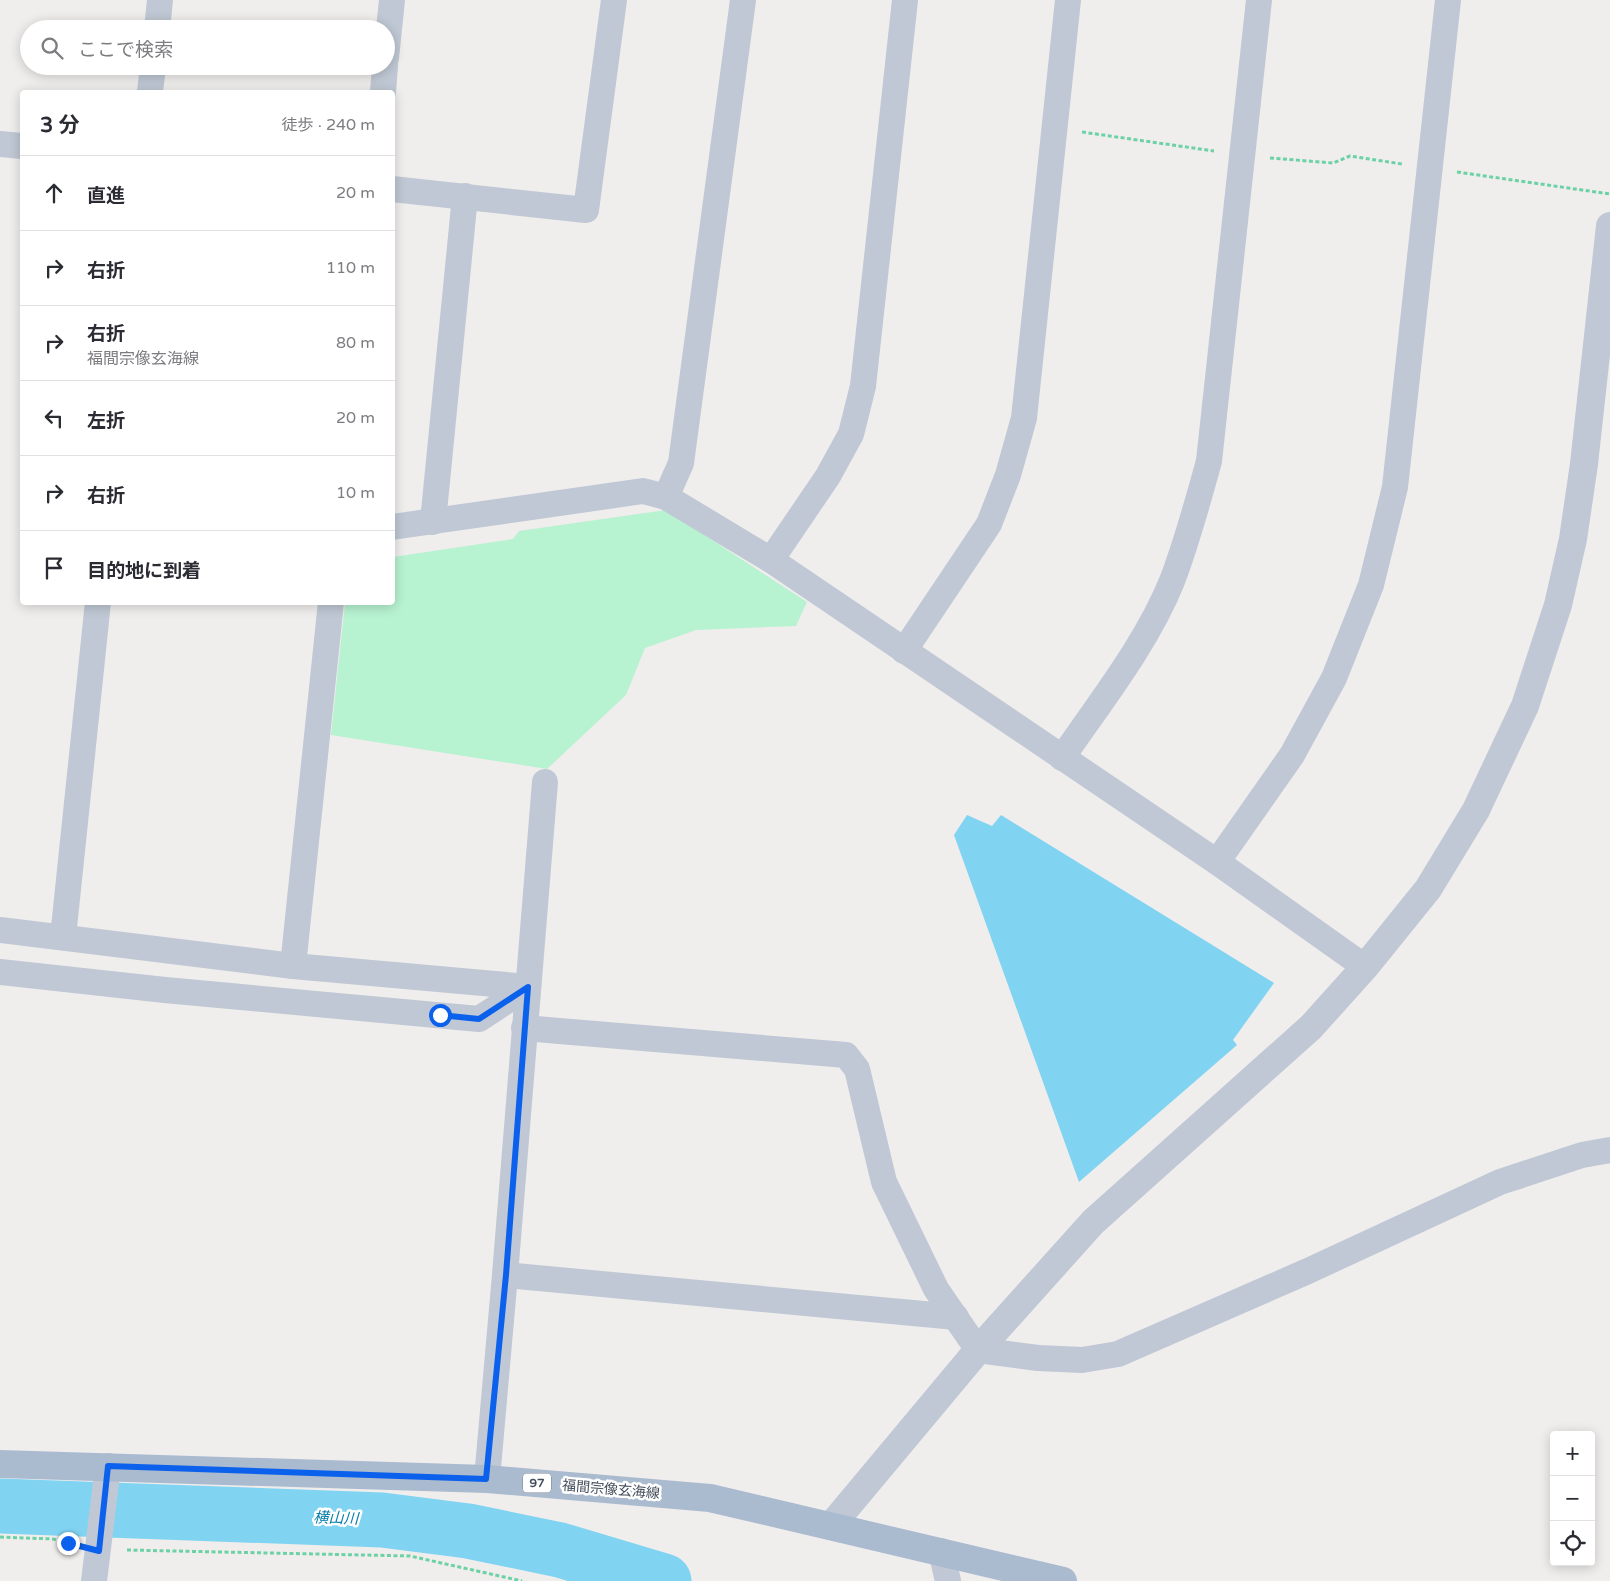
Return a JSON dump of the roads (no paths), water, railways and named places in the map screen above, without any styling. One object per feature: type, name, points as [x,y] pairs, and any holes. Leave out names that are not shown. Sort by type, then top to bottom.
[{"type":"main road","name":"福間宗像玄海線","points":[[0,1464],[486,1479],[710,1498],[1064,1581]]},
{"type":"street","points":[[158,20],[160,0]]},
{"type":"street","points":[[390,20],[392,0]]},
{"type":"street","points":[[395,189],[586,210],[614,0]]},
{"type":"street","points":[[666,497],[681,463],[743,0]]},
{"type":"street","points":[[771,560],[828,476],[851,434],[863,386],[904,0]]},
{"type":"street","points":[[904,651],[989,524],[1008,475],[1024,418],[1068,0]]},
{"type":"street","points":[[1062,758],[1144,635],[1171,582],[1190,530],[1209,461],[1259,0]]},
{"type":"street","points":[[1217,862],[1297,746],[1334,678],[1371,585],[1395,487],[1448,0]]},
{"type":"street","points":[[150,90],[152,75]]},
{"type":"street","points":[[383,90],[384,75]]},
{"type":"street","points":[[0,144],[20,146]]},
{"type":"street","points":[[433,522],[465,196]]},
{"type":"street","points":[[831,1526],[978,1350],[1093,1222],[1311,1027],[1365,967],[1428,889],[1476,810],[1525,706],[1558,605],[1573,538],[1584,464],[1610,226]]},
{"type":"street","points":[[395,528],[643,491],[666,497],[771,560],[1217,862],[1365,967]]},
{"type":"street","points":[[63,938],[98,605]]},
{"type":"street","points":[[293,966],[331,605]]},
{"type":"street","points":[[486,1479],[506,1275],[524,1028],[545,782]]},
{"type":"street","points":[[0,930],[293,966],[528,987]]},
{"type":"street","points":[[0,972],[165,990],[479,1019],[528,987]]},
{"type":"street","points":[[524,1028],[846,1055],[856,1069],[884,1182],[936,1289],[978,1350],[1038,1358],[1082,1360],[1118,1354],[1308,1271],[1500,1182],[1582,1155],[1610,1150]]},
{"type":"street","points":[[506,1275],[956,1317]]},
{"type":"street","points":[[94,1581],[108,1466]]},
{"type":"street","points":[[940,1551],[948,1581]]},
{"type":"water","points":[[967,815],[992,826],[1001,815],[1274,983],[1233,1040],[1237,1045],[1079,1182],[954,835]]},
{"type":"waterway","name":"横山川","points":[[0,1506],[382,1520],[468,1531],[560,1550],[664,1581]]}]
